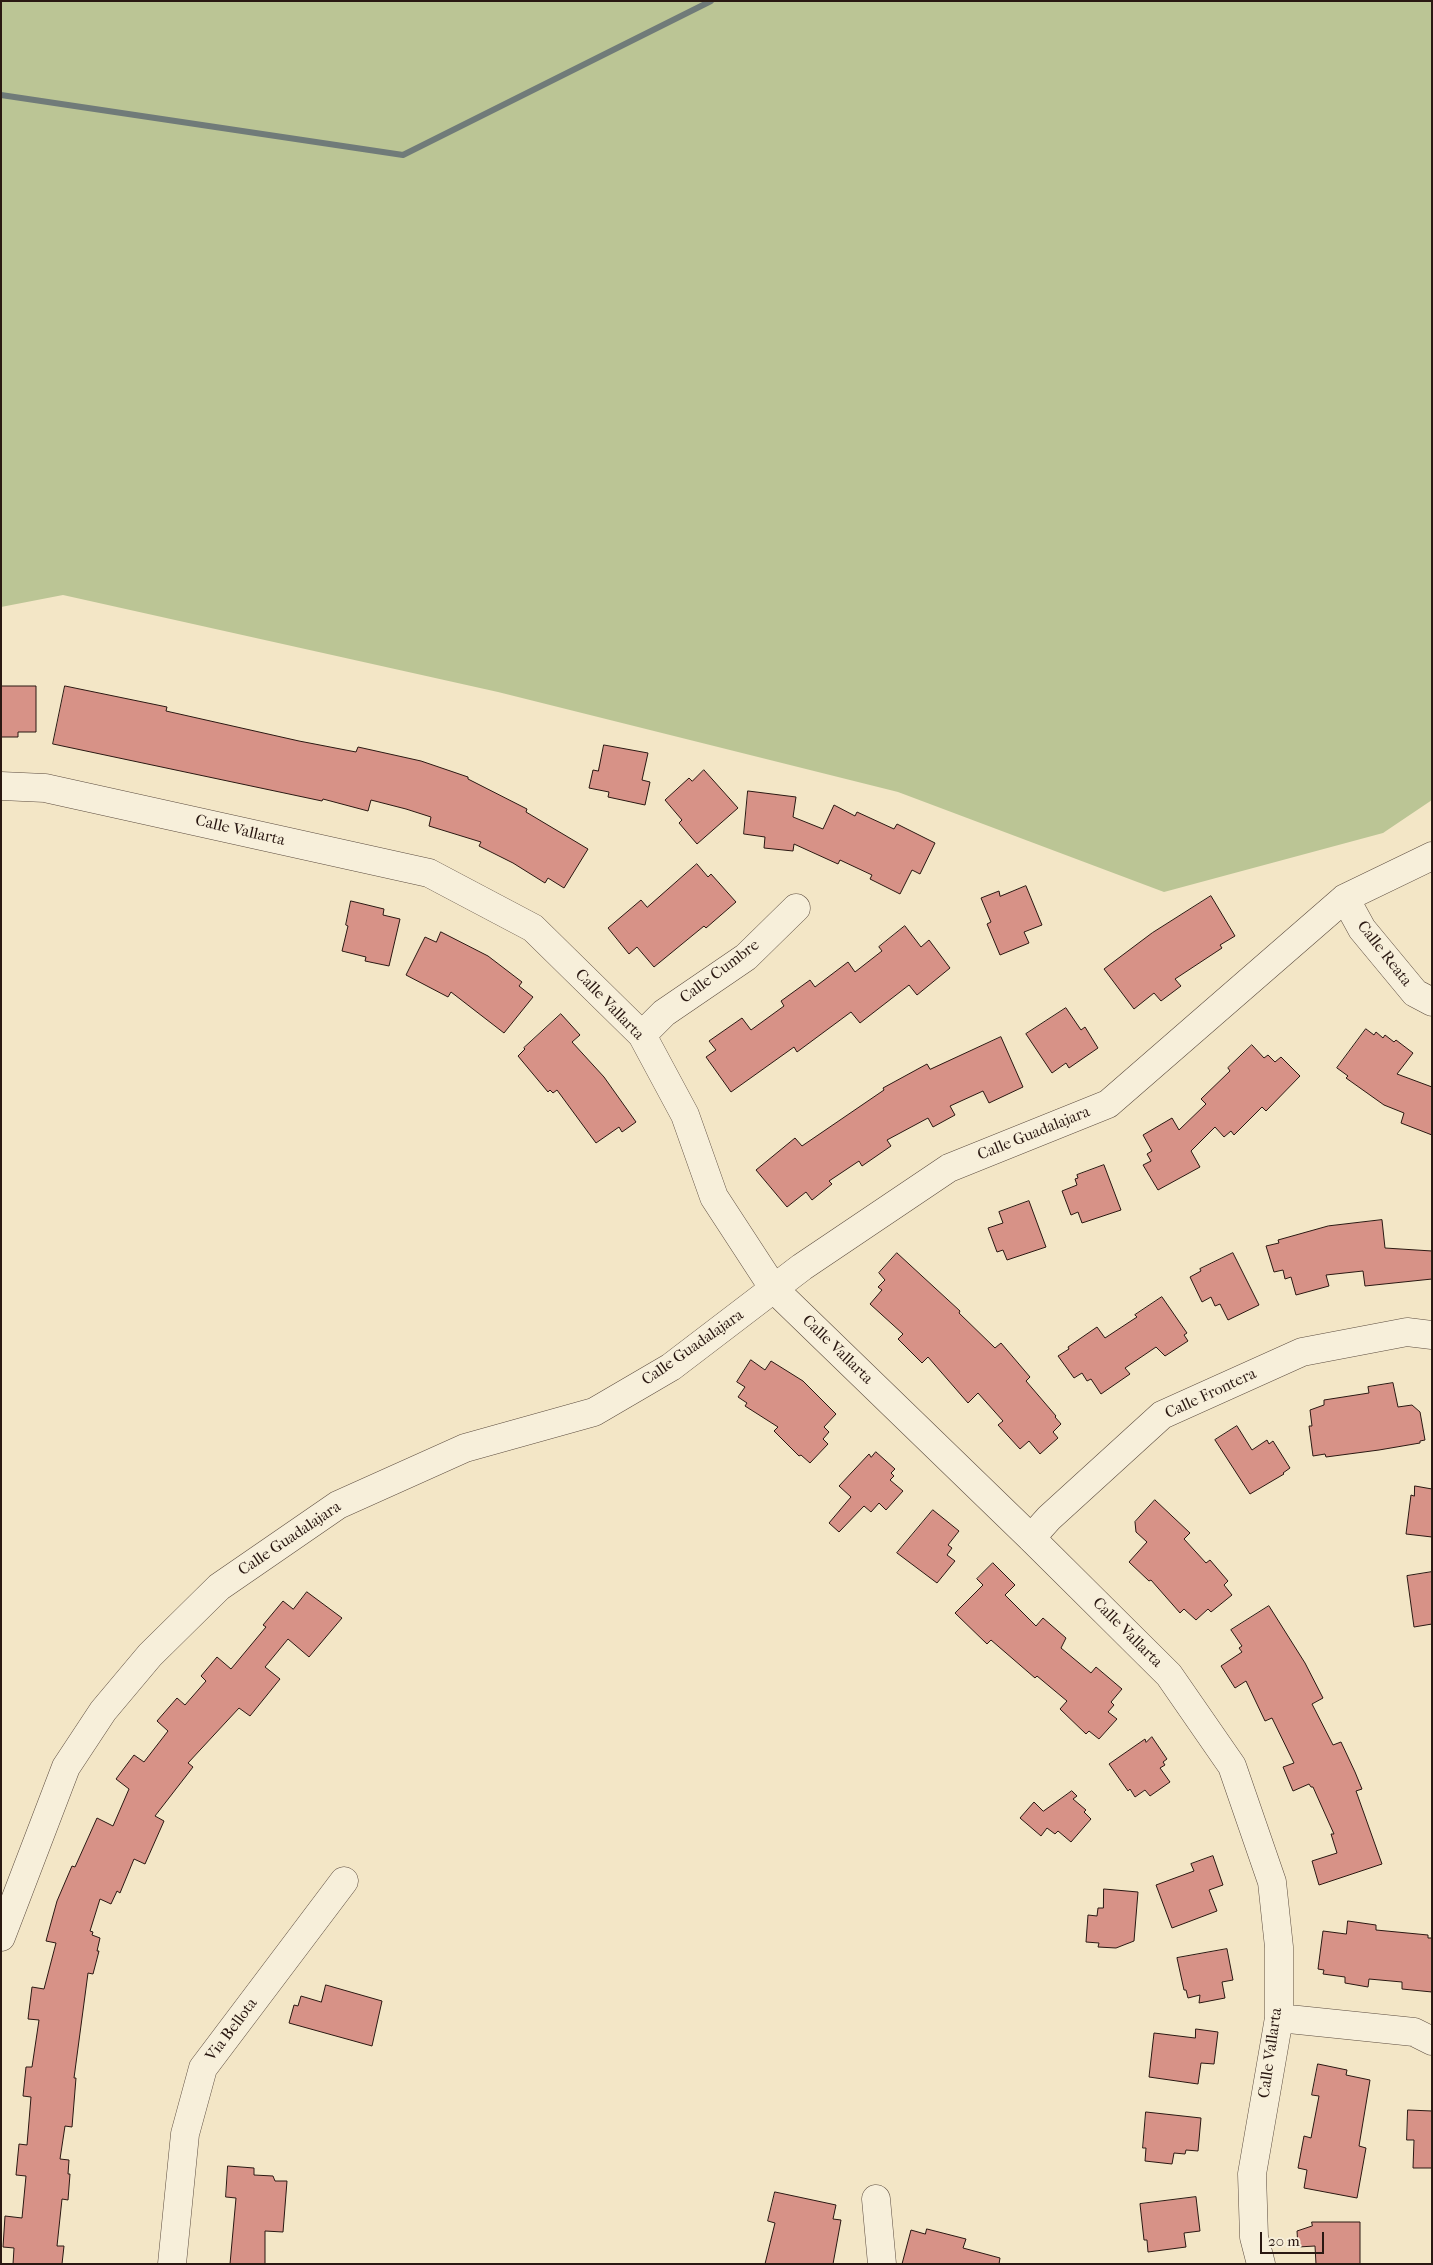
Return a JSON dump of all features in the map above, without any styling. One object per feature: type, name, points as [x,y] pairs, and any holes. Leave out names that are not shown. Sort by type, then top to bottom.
[{"type":"street","name":"Calle Vallarta","points":[[1,786],[45,788],[429,873],[532,928],[642,1035],[685,1115],[714,1197],[774,1289],[1031,1538],[1169,1675],[1232,1766],[1272,1882],[1279,1947],[1279,2018],[1252,2174],[1254,2237],[1261,2264]]},
{"type":"street","name":"Calle Guadalajara","points":[[1,1937],[66,1767],[103,1711],[150,1655],[219,1587],[338,1505],[465,1448],[594,1412],[671,1367],[774,1289],[949,1168],[1108,1104],[1345,898],[1432,856]]},
{"type":"street","name":"Calle Reata","points":[[1345,898],[1362,929],[1415,993],[1432,1002]]},
{"type":"street","name":"Calle Cumbre","points":[[642,1035],[664,1014],[746,957],[796,908]]},
{"type":"street","name":"Calle Frontera","points":[[1031,1538],[1049,1518],[1162,1415],[1302,1352],[1407,1332],[1432,1335]]},
{"type":"street","name":"Via Bellota","points":[[172,2264],[185,2134],[203,2068],[344,1881]]},
{"type":"street","points":[[1279,2018],[1414,2032],[1432,2041]]},
{"type":"street","points":[[876,2199],[882,2264]]},
{"type":"green space","points":[[1,1],[1432,1],[1432,800],[1383,833],[1164,892],[898,792],[498,692],[63,595],[1,607]]},
{"type":"building","points":[[1,686],[36,686],[36,732],[18,732],[18,737],[1,737]]},
{"type":"building","points":[[65,686],[167,707],[166,711],[299,741],[356,752],[358,747],[421,761],[468,777],[468,779],[527,809],[526,812],[588,849],[564,888],[548,878],[545,883],[513,863],[479,846],[481,842],[429,826],[431,817],[406,809],[371,800],[368,811],[323,799],[322,801],[53,744]]},
{"type":"building","points":[[604,745],[648,753],[642,780],[650,782],[645,805],[608,797],[609,792],[589,788],[593,770],[598,771]]},
{"type":"building","points":[[704,770],[738,808],[697,844],[679,823],[682,820],[665,800],[689,778],[692,781]]},
{"type":"building","points":[[748,791],[796,797],[793,817],[823,829],[834,805],[855,816],[857,812],[894,829],[897,824],[935,843],[920,874],[912,870],[900,894],[870,879],[872,875],[840,860],[838,864],[794,844],[793,851],[764,848],[765,837],[744,834]]},
{"type":"building","points":[[697,864],[708,877],[711,874],[736,902],[706,928],[704,926],[654,967],[637,947],[629,954],[608,928],[641,900],[647,907]]},
{"type":"building","points":[[1026,886],[1042,925],[1024,932],[1029,943],[1000,955],[987,924],[991,922],[981,898],[999,891],[1000,896]]},
{"type":"building","points":[[1211,896],[1235,936],[1220,945],[1222,948],[1175,979],[1181,986],[1161,1001],[1154,993],[1134,1009],[1104,969],[1152,933]]},
{"type":"building","points":[[351,901],[384,909],[383,915],[400,919],[389,966],[365,961],[366,957],[342,951]]},
{"type":"building","points":[[905,926],[921,947],[929,940],[950,968],[917,995],[909,985],[860,1023],[851,1012],[797,1052],[794,1047],[731,1092],[706,1057],[716,1050],[709,1041],[742,1018],[751,1030],[784,1006],[781,1001],[810,980],[815,987],[848,962],[855,972],[882,951],[879,947]]},
{"type":"building","points":[[441,932],[488,956],[522,982],[519,986],[533,997],[504,1033],[451,992],[448,997],[406,975],[425,937],[436,942]]},
{"type":"building","points":[[1066,1008],[1081,1030],[1085,1027],[1098,1048],[1069,1068],[1066,1063],[1052,1073],[1026,1034]]},
{"type":"building","points":[[561,1014],[580,1035],[572,1042],[604,1077],[636,1122],[622,1132],[619,1127],[596,1143],[557,1090],[553,1093],[550,1090],[548,1092],[518,1056],[524,1048]]},
{"type":"building","points":[[1366,1029],[1374,1035],[1376,1032],[1383,1038],[1385,1035],[1394,1042],[1396,1040],[1413,1053],[1397,1074],[1432,1087],[1432,1135],[1401,1123],[1404,1113],[1384,1105],[1346,1078],[1348,1076],[1337,1068]]},
{"type":"building","points":[[1001,1037],[1023,1087],[989,1103],[983,1091],[950,1106],[955,1115],[933,1127],[928,1118],[887,1140],[891,1146],[862,1166],[859,1161],[829,1181],[832,1184],[812,1200],[806,1192],[787,1207],[756,1170],[795,1138],[802,1146],[884,1090],[883,1088],[927,1064],[930,1069]]},
{"type":"building","points":[[1252,1045],[1264,1058],[1268,1055],[1275,1062],[1281,1057],[1300,1076],[1266,1111],[1262,1107],[1234,1135],[1231,1131],[1224,1137],[1215,1127],[1191,1151],[1200,1167],[1158,1190],[1143,1165],[1151,1161],[1147,1154],[1152,1151],[1143,1135],[1172,1118],[1179,1130],[1206,1104],[1201,1099],[1230,1071],[1228,1068]]},
{"type":"building","points":[[1104,1165],[1121,1210],[1082,1223],[1078,1212],[1071,1215],[1062,1191],[1077,1185],[1075,1179],[1078,1178],[1077,1175]]},
{"type":"building","points":[[1029,1201],[1046,1247],[1007,1260],[1003,1250],[997,1252],[988,1228],[1003,1223],[999,1212]]},
{"type":"building","points":[[1382,1220],[1385,1248],[1432,1251],[1432,1279],[1365,1286],[1363,1271],[1326,1275],[1329,1286],[1296,1295],[1291,1277],[1285,1279],[1283,1270],[1274,1272],[1266,1246],[1279,1243],[1278,1240],[1328,1226]]},
{"type":"building","points":[[897,1253],[960,1311],[959,1313],[995,1348],[1001,1343],[1030,1377],[1026,1381],[1061,1424],[1053,1432],[1058,1438],[1040,1454],[1029,1441],[1020,1449],[998,1425],[1003,1421],[978,1393],[968,1403],[928,1357],[922,1363],[898,1339],[903,1334],[870,1304],[882,1290],[878,1287],[885,1280],[879,1273]]},
{"type":"building","points":[[1233,1253],[1259,1305],[1228,1320],[1220,1304],[1215,1306],[1211,1297],[1202,1302],[1190,1277],[1201,1271],[1200,1269]]},
{"type":"building","points":[[1162,1297],[1187,1333],[1184,1335],[1188,1341],[1165,1356],[1156,1347],[1125,1368],[1130,1374],[1101,1394],[1091,1379],[1087,1381],[1082,1373],[1074,1378],[1058,1356],[1097,1327],[1105,1338],[1137,1317],[1135,1315]]},
{"type":"building","points":[[751,1360],[765,1370],[771,1361],[803,1381],[836,1414],[824,1427],[829,1432],[823,1439],[828,1444],[810,1463],[801,1455],[799,1456],[774,1431],[778,1427],[745,1406],[747,1403],[738,1397],[745,1387],[737,1382]]},
{"type":"building","points":[[1393,1383],[1398,1407],[1412,1405],[1420,1412],[1425,1440],[1420,1441],[1420,1443],[1379,1450],[1326,1457],[1325,1454],[1313,1456],[1309,1426],[1312,1426],[1310,1410],[1324,1405],[1324,1400],[1369,1393],[1368,1387]]},
{"type":"building","points":[[1237,1426],[1252,1450],[1267,1440],[1269,1444],[1273,1441],[1290,1468],[1284,1474],[1250,1494],[1215,1440]]},
{"type":"building","points":[[876,1452],[895,1469],[891,1473],[894,1476],[890,1480],[903,1491],[886,1510],[879,1503],[871,1512],[864,1506],[839,1532],[829,1523],[851,1497],[839,1486],[869,1454],[871,1457]]},
{"type":"building","points":[[1415,1486],[1432,1489],[1432,1537],[1406,1534],[1411,1495],[1414,1496]]},
{"type":"building","points":[[1155,1500],[1190,1533],[1184,1539],[1206,1563],[1210,1560],[1228,1581],[1224,1585],[1232,1595],[1211,1612],[1208,1609],[1196,1620],[1184,1609],[1180,1613],[1151,1580],[1149,1581],[1129,1562],[1147,1542],[1136,1532],[1135,1522]]},
{"type":"building","points":[[933,1510],[959,1531],[948,1545],[952,1548],[947,1555],[955,1561],[937,1583],[897,1553]]},
{"type":"building","points":[[993,1563],[1015,1585],[1005,1595],[1036,1626],[1043,1618],[1066,1638],[1061,1648],[1091,1673],[1096,1667],[1122,1689],[1111,1702],[1114,1705],[1108,1712],[1117,1719],[1099,1739],[1089,1731],[1086,1734],[1060,1709],[1067,1701],[1037,1676],[1035,1678],[991,1640],[987,1644],[955,1613],[983,1585],[977,1579]]},
{"type":"building","points":[[1432,1572],[1432,1624],[1414,1627],[1407,1576]]},
{"type":"building","points":[[307,1592],[342,1618],[309,1657],[288,1639],[265,1667],[280,1679],[250,1716],[239,1708],[188,1763],[193,1767],[155,1816],[164,1821],[145,1864],[134,1859],[120,1893],[117,1891],[111,1904],[100,1899],[90,1931],[93,1932],[92,1935],[100,1938],[97,1951],[99,1951],[93,1974],[88,1973],[74,2078],[76,2078],[72,2127],[65,2126],[60,2159],[69,2160],[68,2174],[70,2174],[68,2200],[62,2199],[57,2246],[64,2246],[62,2264],[13,2264],[14,2248],[3,2247],[5,2216],[22,2218],[26,2176],[16,2175],[19,2144],[27,2145],[31,2097],[23,2096],[26,2067],[32,2067],[39,2020],[28,2019],[32,1987],[44,1989],[56,1943],[46,1941],[57,1901],[72,1866],[75,1867],[97,1818],[113,1826],[129,1789],[116,1779],[134,1755],[144,1762],[168,1731],[157,1721],[177,1698],[185,1705],[206,1681],[201,1676],[217,1657],[231,1669],[266,1627],[263,1625],[283,1601],[293,1609]]},
{"type":"building","points":[[1269,1606],[1305,1663],[1323,1698],[1312,1704],[1333,1745],[1341,1742],[1355,1772],[1362,1789],[1356,1791],[1382,1864],[1319,1885],[1312,1861],[1337,1853],[1331,1834],[1334,1834],[1313,1787],[1309,1784],[1293,1791],[1283,1767],[1294,1763],[1272,1718],[1265,1721],[1246,1681],[1235,1688],[1221,1666],[1242,1652],[1239,1648],[1242,1646],[1231,1630]]},
{"type":"building","points":[[1152,1737],[1167,1759],[1163,1762],[1165,1765],[1160,1768],[1170,1782],[1150,1796],[1145,1790],[1135,1797],[1130,1789],[1128,1791],[1109,1764],[1145,1739],[1146,1742]]},
{"type":"building","points":[[1072,1791],[1077,1796],[1073,1799],[1086,1810],[1084,1812],[1091,1819],[1071,1842],[1058,1831],[1055,1834],[1047,1828],[1041,1836],[1020,1818],[1034,1802],[1043,1811]]},
{"type":"building","points":[[1213,1856],[1223,1885],[1209,1890],[1217,1911],[1172,1928],[1156,1885],[1194,1871],[1191,1864]]},
{"type":"building","points":[[1104,1889],[1138,1892],[1134,1941],[1116,1948],[1098,1947],[1099,1943],[1086,1942],[1088,1915],[1097,1916],[1098,1908],[1103,1908]]},
{"type":"building","points":[[1348,1921],[1376,1925],[1376,1930],[1428,1935],[1428,1938],[1432,1938],[1432,1992],[1402,1989],[1402,1982],[1369,1979],[1368,1987],[1345,1983],[1345,1977],[1323,1974],[1324,1970],[1318,1969],[1323,1931],[1346,1934]]},
{"type":"building","points":[[1227,1949],[1233,1980],[1222,1982],[1225,1998],[1199,2003],[1200,1995],[1188,1998],[1186,1990],[1184,1990],[1177,1958]]},
{"type":"building","points":[[326,1985],[382,2001],[372,2046],[289,2023],[294,2005],[298,2006],[301,1996],[321,2002]]},
{"type":"building","points":[[1196,2029],[1218,2032],[1214,2064],[1201,2063],[1198,2084],[1149,2077],[1154,2033],[1195,2038]]},
{"type":"building","points":[[1318,2064],[1347,2070],[1346,2075],[1370,2080],[1359,2146],[1366,2148],[1357,2198],[1304,2188],[1307,2170],[1298,2168],[1304,2136],[1311,2138],[1319,2096],[1312,2095]]},
{"type":"building","points":[[1408,2110],[1432,2111],[1432,2168],[1413,2168],[1414,2140],[1407,2140]]},
{"type":"building","points":[[1146,2112],[1201,2118],[1198,2151],[1186,2150],[1185,2154],[1174,2153],[1172,2164],[1145,2161],[1146,2148],[1143,2148]]},
{"type":"building","points":[[228,2166],[254,2168],[254,2175],[273,2176],[275,2181],[287,2181],[283,2232],[265,2231],[265,2264],[230,2264],[236,2198],[226,2197]]},
{"type":"building","points":[[775,2192],[836,2205],[833,2219],[841,2220],[833,2264],[765,2264],[775,2223],[768,2221]]},
{"type":"building","points":[[1196,2197],[1200,2231],[1184,2233],[1186,2247],[1148,2252],[1147,2240],[1144,2240],[1140,2204]]},
{"type":"building","points":[[1312,2222],[1360,2222],[1360,2264],[1316,2264],[1315,2246],[1298,2247],[1297,2231],[1312,2226]]},
{"type":"building","points":[[927,2229],[966,2239],[963,2248],[1000,2258],[999,2264],[902,2264],[911,2230],[925,2234]]},
{"type":"waterway","points":[[1,95],[403,155],[711,1]]}]
